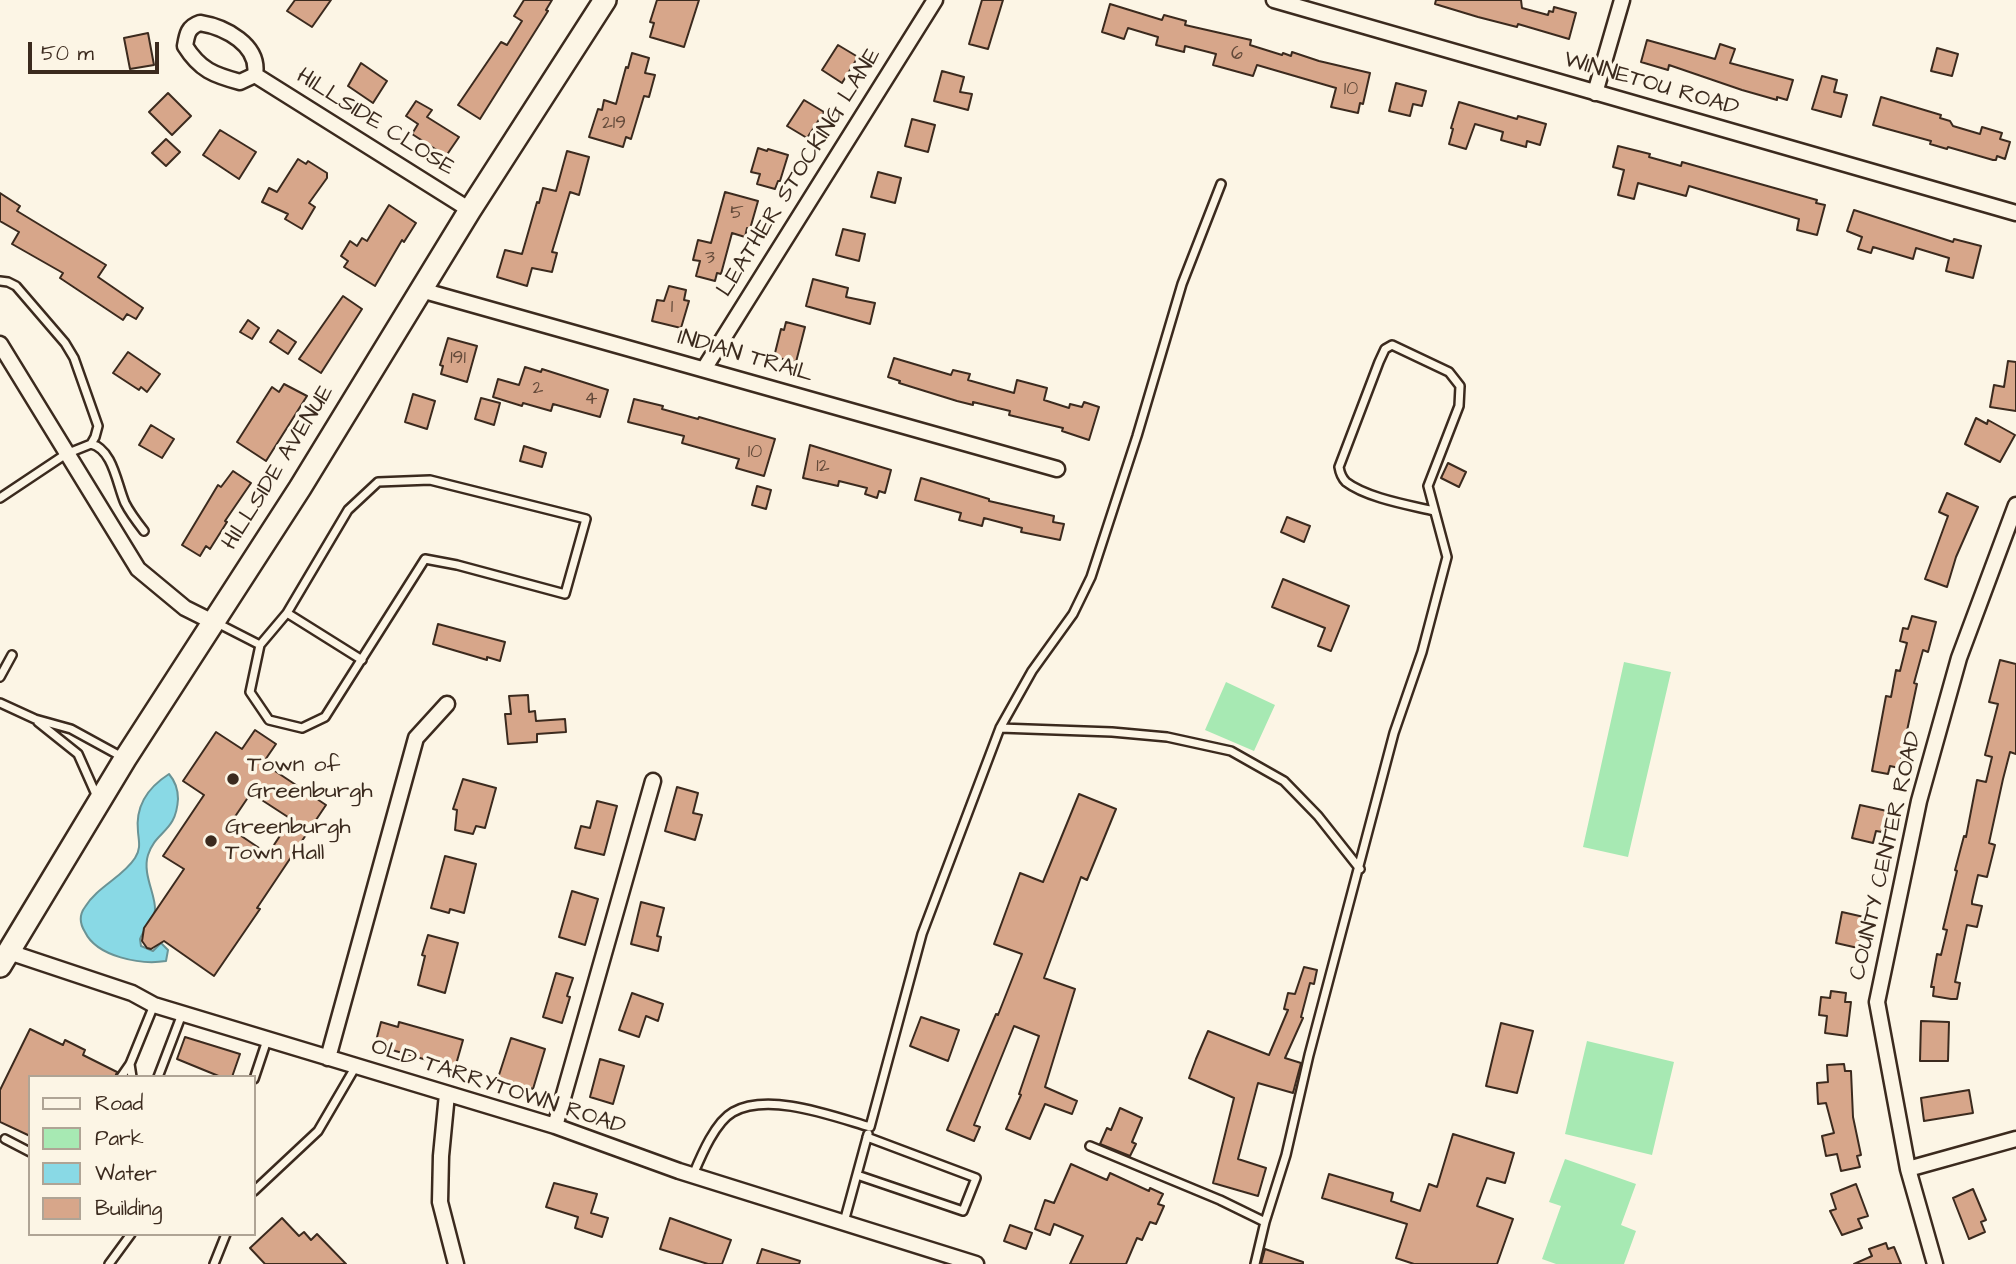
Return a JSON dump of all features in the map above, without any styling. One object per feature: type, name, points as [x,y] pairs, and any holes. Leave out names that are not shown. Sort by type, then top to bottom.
[{"type":"main road","name":"HILLSIDE AVENUE","points":[[4,959],[125,759],[300,488],[470,210],[605,0]]},
{"type":"street","name":"LEATHER STOCKING LANE","points":[[705,369],[935,0]]},
{"type":"street","name":"WINNETOU ROAD","points":[[1274,0],[2016,213]]},
{"type":"street","points":[[1595,93],[1622,0]]},
{"type":"street","points":[[200,23],[228,32],[242,42],[257,65],[255,75],[240,82],[206,70],[194,60],[185,46],[192,26],[200,23]]},
{"type":"street","name":"HILLSIDE CLOSE","points":[[255,75],[470,210]]},
{"type":"street","name":"INDIAN TRAIL","points":[[421,290],[1057,469]]},
{"type":"street","points":[[0,344],[138,569],[185,608],[213,622]]},
{"type":"street","name":"COUNTY CENTER ROAD","points":[[1935,1264],[1908,1168],[1877,1002],[1919,802],[1959,658],[2016,505]]},
{"type":"street","points":[[328,1058],[416,738],[447,704]]},
{"type":"street","points":[[555,1126],[653,781]]},
{"type":"street","name":"OLD TARRYTOWN ROAD","points":[[4,959],[132,993],[154,1005],[181,1014],[555,1126],[693,1175],[976,1264]]},
{"type":"street","points":[[447,1094],[440,1202],[456,1264]]},
{"type":"street","points":[[1908,1168],[2016,1139]]},
{"type":"lane","points":[[844,1222],[922,934],[1000,728],[1031,671],[1073,614],[1091,577],[1137,436],[1182,284],[1221,184]]},
{"type":"lane","points":[[0,281],[16,286],[65,343],[74,358],[97,426],[95,437],[90,443],[66,454],[0,498]]},
{"type":"lane","points":[[1255,1264],[1286,1155],[1394,733],[1422,652],[1447,557],[1428,486],[1459,405],[1460,386],[1450,372],[1392,345],[1385,349],[1379,362],[1339,467],[1341,475],[1346,482],[1366,492],[1434,511]]},
{"type":"lane","points":[[90,443],[97,445],[107,457],[127,506],[144,531]]},
{"type":"lane","points":[[430,480],[586,519],[565,594],[425,559],[325,717],[302,728],[269,720],[250,692],[260,645],[287,613],[348,510],[378,482],[430,480]]},
{"type":"lane","points":[[287,613],[362,660]]},
{"type":"lane","points":[[213,622],[260,645]]},
{"type":"lane","points":[[0,677],[12,655]]},
{"type":"lane","points":[[0,703],[34,719],[71,729],[125,759]]},
{"type":"lane","points":[[34,719],[78,754],[99,802]]},
{"type":"lane","points":[[1000,728],[1167,737],[1231,751],[1284,781],[1318,816],[1360,869]]},
{"type":"lane","points":[[122,1075],[130,1064],[154,1005]]},
{"type":"lane","points":[[159,1075],[181,1014]]},
{"type":"lane","points":[[255,1075],[267,1039]]},
{"type":"lane","points":[[130,1064],[132,1075]]},
{"type":"lane","points":[[256,1189],[318,1130],[356,1066]]},
{"type":"lane","points":[[693,1175],[709,1139],[732,1112],[762,1102],[817,1112],[870,1127]]},
{"type":"lane","points":[[857,1175],[963,1212],[976,1178],[867,1138]]},
{"type":"lane","points":[[5,1139],[28,1151]]},
{"type":"lane","points":[[1090,1146],[1220,1200],[1265,1222]]},
{"type":"lane","points":[[109,1264],[130,1236]]},
{"type":"lane","points":[[214,1264],[225,1236]]},
{"type":"green space","points":[[1624,662],[1671,672],[1628,857],[1583,847]]},
{"type":"green space","points":[[1226,682],[1275,705],[1254,751],[1205,730]]},
{"type":"green space","points":[[1587,1041],[1674,1062],[1652,1155],[1565,1134]]},
{"type":"green space","points":[[1565,1159],[1636,1184],[1621,1225],[1636,1231],[1624,1264],[1556,1264],[1542,1259],[1561,1206],[1549,1202]]},
{"type":"water","points":[[169,774],[178,799],[174,819],[156,840],[148,855],[147,870],[155,910],[140,939],[141,946],[153,951],[161,943],[168,950],[166,961],[144,962],[99,948],[85,932],[81,916],[90,900],[135,858],[139,848],[138,814],[144,798],[154,785]]},
{"type":"building","points":[[295,0],[331,0],[312,27],[287,11]]},
{"type":"building","points":[[524,0],[552,0],[546,10],[548,11],[480,119],[458,105],[501,42],[507,45],[522,21],[514,16]]},
{"type":"building","points":[[657,0],[699,0],[684,47],[650,37],[654,23],[650,22]]},
{"type":"building","points":[[982,0],[1003,0],[988,49],[969,44]]},
{"type":"building","points":[[1436,0],[1521,0],[1522,8],[1548,15],[1549,11],[1553,12],[1554,7],[1576,13],[1569,39],[1518,24],[1517,27],[1478,17],[1435,4]]},
{"type":"building","points":[[1110,4],[1162,20],[1164,15],[1186,21],[1185,25],[1251,40],[1250,45],[1282,55],[1291,56],[1292,52],[1370,73],[1363,104],[1360,103],[1358,113],[1331,107],[1336,88],[1257,65],[1253,76],[1213,65],[1216,54],[1185,46],[1184,52],[1156,45],[1158,37],[1128,28],[1124,39],[1102,32]]},
{"type":"building","points":[[148,33],[154,65],[130,69],[124,38]]},
{"type":"building","points":[[1647,40],[1715,59],[1720,44],[1735,49],[1730,63],[1793,80],[1787,100],[1777,97],[1777,100],[1742,90],[1669,65],[1668,70],[1641,62]]},
{"type":"building","points":[[838,45],[858,57],[842,83],[822,70]]},
{"type":"building","points":[[1937,48],[1958,54],[1952,76],[1931,71]]},
{"type":"building","points":[[632,53],[649,58],[645,73],[655,75],[649,97],[644,96],[631,139],[626,137],[623,147],[589,137],[598,109],[602,110],[604,100],[616,104]]},
{"type":"building","points":[[361,63],[387,81],[373,103],[348,86]]},
{"type":"building","points":[[942,71],[964,77],[960,92],[972,94],[968,110],[934,101]]},
{"type":"building","points":[[1822,76],[1837,80],[1834,92],[1847,95],[1841,117],[1812,109]]},
{"type":"building","points":[[1396,83],[1426,91],[1422,106],[1413,104],[1410,116],[1389,111]]},
{"type":"building","points":[[168,93],[191,116],[172,135],[149,112]]},
{"type":"building","points":[[1881,97],[1941,115],[1940,118],[1950,121],[1953,126],[1980,134],[1982,127],[2002,133],[2000,139],[2010,142],[2005,159],[1997,156],[1996,160],[1993,160],[1948,147],[1947,149],[1930,144],[1931,141],[1873,125]]},
{"type":"building","points":[[804,100],[824,112],[807,138],[787,126]]},
{"type":"building","points":[[416,101],[432,110],[427,117],[459,137],[446,156],[412,134],[418,124],[406,116]]},
{"type":"building","points":[[1459,102],[1517,119],[1518,116],[1546,124],[1540,145],[1527,141],[1526,147],[1501,140],[1503,132],[1475,124],[1466,149],[1449,144]]},
{"type":"building","points":[[912,119],[935,125],[928,152],[905,146]]},
{"type":"building","points":[[220,130],[256,152],[239,179],[203,155]]},
{"type":"building","points":[[166,139],[180,152],[166,166],[152,153]]},
{"type":"building","points":[[1618,146],[1681,166],[1682,162],[1817,200],[1816,203],[1825,205],[1817,235],[1797,230],[1799,219],[1689,186],[1686,196],[1638,183],[1634,199],[1618,195],[1624,170],[1613,167]]},
{"type":"building","points":[[758,148],[788,155],[775,189],[757,184],[760,174],[751,172]]},
{"type":"building","points":[[567,151],[589,157],[579,195],[570,192],[552,252],[557,253],[552,272],[532,268],[527,286],[497,277],[505,250],[522,254],[543,188],[556,191]]},
{"type":"building","points":[[298,159],[306,164],[308,161],[327,173],[327,178],[309,203],[315,207],[302,229],[285,219],[288,214],[262,202],[269,188],[277,192]]},
{"type":"building","points":[[878,172],[901,178],[895,203],[871,197]]},
{"type":"building","points":[[725,192],[758,201],[745,237],[732,233],[721,274],[717,273],[715,281],[696,276],[700,261],[693,260],[698,240],[711,243]]},
{"type":"building","points":[[0,193],[20,206],[17,211],[106,265],[98,277],[143,308],[136,319],[127,314],[123,320],[60,278],[63,273],[12,244],[19,232],[0,221]]},
{"type":"building","points":[[389,205],[416,223],[404,242],[402,240],[375,286],[344,267],[348,261],[341,256],[350,241],[357,246],[362,238],[367,241]]},
{"type":"building","points":[[1854,210],[1953,242],[1954,239],[1981,246],[1973,278],[1946,271],[1949,258],[1916,248],[1913,259],[1873,247],[1871,253],[1858,249],[1862,237],[1847,231]]},
{"type":"building","points":[[843,229],[865,234],[859,261],[836,255]]},
{"type":"building","points":[[813,279],[848,288],[846,297],[875,303],[870,324],[806,306]]},
{"type":"building","points":[[669,286],[686,290],[684,300],[689,301],[681,328],[652,321],[657,300],[664,301]]},
{"type":"building","points":[[343,296],[362,309],[321,373],[299,359]]},
{"type":"building","points":[[248,320],[259,328],[252,339],[240,332]]},
{"type":"building","points":[[786,322],[805,327],[796,362],[774,357],[781,329],[784,330]]},
{"type":"building","points":[[278,330],[296,342],[288,354],[270,342]]},
{"type":"building","points":[[448,338],[477,346],[467,382],[441,374],[443,366],[440,365]]},
{"type":"building","points":[[128,352],[160,374],[147,392],[141,387],[139,390],[113,373]]},
{"type":"building","points":[[894,358],[951,375],[953,370],[970,374],[968,380],[1014,393],[1017,380],[1047,388],[1044,400],[1069,408],[1070,404],[1082,407],[1084,402],[1099,407],[1089,440],[1062,431],[1063,428],[1009,415],[1010,411],[957,401],[899,383],[900,381],[888,377]]},
{"type":"building","points":[[2008,361],[2016,362],[2016,411],[1990,407],[1994,385],[2004,387]]},
{"type":"building","points":[[525,367],[541,372],[542,369],[608,390],[600,417],[553,404],[551,411],[493,397],[498,379],[519,385]]},
{"type":"building","points":[[284,384],[307,396],[266,461],[237,442],[272,387],[279,392]]},
{"type":"building","points":[[413,394],[435,401],[427,429],[405,422]]},
{"type":"building","points":[[481,398],[500,403],[494,425],[475,419]]},
{"type":"building","points":[[634,399],[775,439],[764,476],[736,468],[739,459],[682,443],[684,436],[628,422]]},
{"type":"building","points":[[1976,418],[1987,424],[1988,420],[2015,435],[2000,462],[1965,444]]},
{"type":"building","points":[[151,425],[174,439],[162,458],[139,445]]},
{"type":"building","points":[[810,445],[891,470],[885,493],[879,491],[877,498],[865,494],[867,488],[839,481],[838,486],[803,478]]},
{"type":"building","points":[[524,446],[546,453],[542,467],[520,461]]},
{"type":"building","points":[[1448,463],[1466,472],[1459,487],[1441,478]]},
{"type":"building","points":[[233,471],[251,483],[210,549],[206,546],[200,556],[182,545],[218,485],[221,487]]},
{"type":"building","points":[[921,478],[989,501],[1054,516],[1053,522],[1064,524],[1060,540],[1021,532],[1022,528],[984,518],[982,526],[959,520],[961,513],[915,500]]},
{"type":"building","points":[[757,486],[771,490],[766,509],[752,505]]},
{"type":"building","points":[[1947,493],[1978,507],[1956,557],[1947,587],[1925,579],[1948,516],[1939,512]]},
{"type":"building","points":[[1287,517],[1310,526],[1304,542],[1281,532]]},
{"type":"building","points":[[1283,579],[1349,606],[1331,651],[1318,646],[1325,628],[1272,607]]},
{"type":"building","points":[[1912,616],[1936,622],[1928,652],[1923,650],[1914,683],[1917,684],[1899,768],[1890,766],[1888,774],[1872,771],[1886,696],[1891,697],[1896,670],[1900,671],[1907,643],[1900,641],[1903,628],[1908,629]]},
{"type":"building","points":[[438,624],[505,642],[500,661],[487,657],[487,660],[433,644]]},
{"type":"building","points":[[2000,660],[2016,664],[2016,754],[2010,752],[2003,779],[1989,843],[1995,845],[1987,877],[1978,875],[1972,904],[1982,906],[1977,927],[1967,925],[1955,982],[1960,983],[1957,999],[1933,996],[1934,987],[1931,987],[1937,954],[1941,955],[1947,930],[1943,929],[1977,780],[1986,782],[1992,757],[1985,755],[1998,704],[1989,702]]},
{"type":"building","points":[[528,695],[529,712],[535,711],[536,721],[565,719],[566,732],[537,734],[537,742],[508,744],[505,714],[511,714],[509,696]]},
{"type":"building","name":"Greenburgh Town Hall","points":[[255,730],[276,744],[263,763],[326,805],[214,976],[164,941],[151,949],[142,941],[144,928],[184,869],[163,856],[204,795],[183,781],[216,732],[242,749]],"holes":[[[251,793],[291,819],[268,854],[228,827]]]},
{"type":"building","points":[[463,779],[496,788],[485,828],[476,826],[473,834],[455,830],[457,810],[453,809]]},
{"type":"building","points":[[677,787],[698,793],[693,813],[702,815],[695,840],[665,831]]},
{"type":"building","points":[[1079,794],[1116,809],[1087,880],[1081,877],[1044,978],[1075,989],[1045,1087],[1077,1101],[1072,1114],[1045,1104],[1030,1139],[1006,1129],[1021,1095],[1019,1094],[1039,1036],[1014,1026],[974,1125],[980,1127],[974,1141],[947,1130],[1022,954],[994,944],[1020,873],[1043,882]]},
{"type":"building","points":[[597,801],[617,806],[604,855],[575,848],[581,826],[590,828]]},
{"type":"building","points":[[1860,805],[1887,811],[1882,832],[1876,831],[1873,843],[1852,838]]},
{"type":"building","points":[[445,856],[476,864],[464,913],[450,909],[449,913],[431,908]]},
{"type":"building","points":[[572,891],[598,899],[585,945],[559,937]]},
{"type":"building","points":[[641,902],[664,908],[657,936],[661,937],[658,951],[631,944]]},
{"type":"building","points":[[1842,912],[1864,917],[1858,948],[1836,943]]},
{"type":"building","points":[[428,935],[458,943],[445,993],[418,985]]},
{"type":"building","points":[[1304,967],[1317,970],[1314,984],[1310,983],[1301,1017],[1303,1018],[1285,1058],[1301,1063],[1293,1093],[1258,1083],[1238,1159],[1266,1168],[1258,1196],[1213,1183],[1234,1098],[1189,1078],[1196,1059],[1208,1031],[1269,1055],[1288,1010],[1284,1009],[1288,993],[1295,994]]},
{"type":"building","points":[[556,973],[573,978],[562,1023],[543,1017]]},
{"type":"building","points":[[1831,991],[1846,993],[1845,1002],[1851,1002],[1847,1036],[1825,1033],[1827,1016],[1819,1015],[1821,997],[1830,998]]},
{"type":"building","points":[[632,993],[663,1004],[658,1021],[646,1016],[639,1037],[619,1030]]},
{"type":"building","points":[[921,1017],[959,1030],[948,1061],[910,1046]]},
{"type":"building","points":[[1921,1021],[1949,1022],[1948,1061],[1920,1061]]},
{"type":"building","points":[[381,1022],[398,1027],[399,1022],[463,1040],[455,1068],[392,1050],[393,1045],[376,1041]]},
{"type":"building","points":[[1501,1023],[1533,1031],[1517,1093],[1486,1086]]},
{"type":"building","points":[[30,1029],[63,1045],[65,1040],[85,1050],[83,1055],[117,1072],[116,1075],[28,1075],[28,1135],[0,1122],[0,1090]]},
{"type":"building","points":[[185,1037],[240,1054],[233,1075],[216,1075],[177,1059]]},
{"type":"building","points":[[511,1038],[545,1049],[533,1089],[498,1078]]},
{"type":"building","points":[[600,1059],[624,1066],[613,1104],[590,1097]]},
{"type":"building","points":[[1844,1064],[1845,1071],[1851,1071],[1853,1117],[1861,1155],[1857,1156],[1860,1167],[1841,1171],[1837,1154],[1826,1156],[1822,1136],[1834,1133],[1826,1103],[1818,1104],[1817,1083],[1828,1082],[1827,1065]]},
{"type":"building","points":[[1969,1090],[1973,1113],[1924,1121],[1921,1098]]},
{"type":"building","points":[[1120,1108],[1142,1118],[1132,1142],[1136,1144],[1130,1156],[1100,1144],[1107,1128],[1111,1130]]},
{"type":"building","points":[[1453,1134],[1514,1153],[1505,1183],[1487,1178],[1477,1206],[1513,1219],[1497,1264],[1414,1264],[1396,1258],[1407,1224],[1322,1198],[1329,1174],[1393,1193],[1391,1201],[1420,1211],[1429,1184],[1437,1187]]},
{"type":"building","points":[[1071,1164],[1107,1180],[1110,1173],[1149,1191],[1150,1188],[1163,1194],[1158,1204],[1164,1206],[1156,1224],[1150,1222],[1142,1240],[1137,1238],[1126,1264],[1070,1264],[1083,1236],[1054,1224],[1050,1235],[1035,1229],[1045,1200],[1054,1203]]},
{"type":"building","points":[[554,1183],[597,1194],[591,1213],[608,1218],[602,1237],[575,1228],[578,1217],[546,1207]]},
{"type":"building","points":[[1856,1184],[1868,1216],[1858,1219],[1862,1228],[1842,1235],[1830,1211],[1836,1209],[1831,1194]]},
{"type":"building","points":[[1973,1189],[1986,1220],[1981,1222],[1985,1232],[1969,1239],[1953,1198]]},
{"type":"building","points":[[282,1218],[299,1236],[304,1232],[311,1240],[317,1234],[346,1264],[265,1264],[250,1248]]},
{"type":"building","points":[[670,1218],[731,1240],[722,1264],[708,1264],[660,1249]]},
{"type":"building","points":[[1010,1225],[1032,1233],[1026,1249],[1004,1241]]},
{"type":"building","points":[[1886,1243],[1888,1249],[1894,1247],[1901,1264],[1854,1264],[1872,1256],[1869,1249]]},
{"type":"building","points":[[762,1249],[800,1261],[799,1264],[757,1264]]},
{"type":"building","points":[[1265,1249],[1303,1262],[1303,1264],[1261,1264]]},
{"type":"place","name":"Town of Greenburgh","points":[[233,779]]},
{"type":"place","name":"Greenburgh Town Hall","points":[[211,841]]}]
